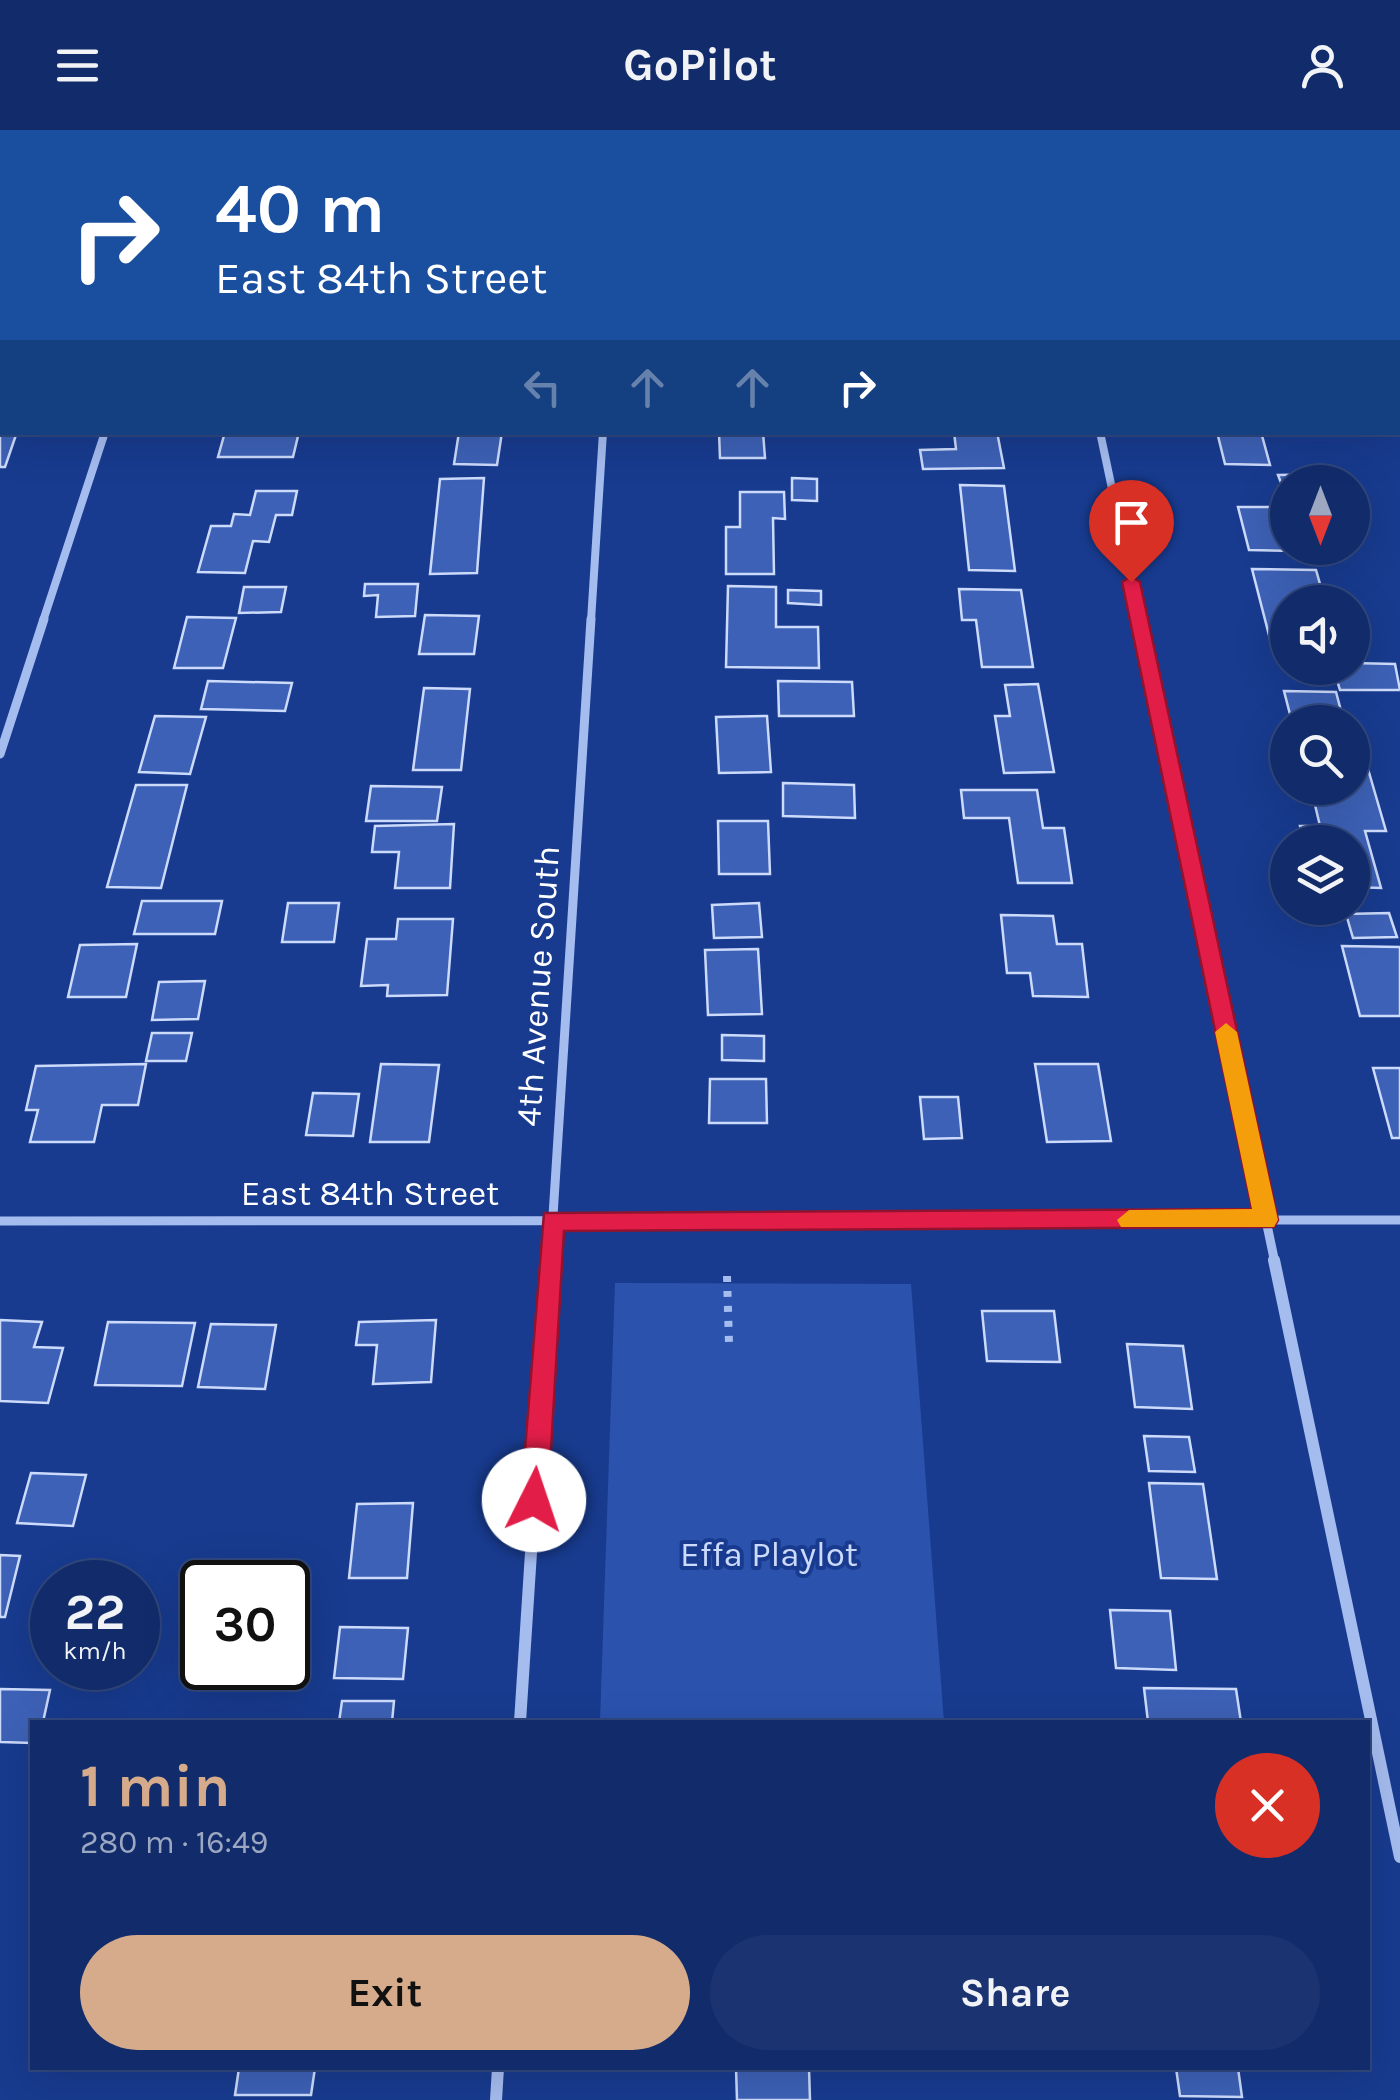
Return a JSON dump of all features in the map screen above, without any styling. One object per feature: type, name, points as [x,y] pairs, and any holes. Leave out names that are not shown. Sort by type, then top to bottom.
[{"type":"street","points":[[0,754],[104,435]]},
{"type":"street","name":"4th Avenue South","points":[[520,1720],[604,435]]},
{"type":"street","points":[[1101,435],[1400,1857]]},
{"type":"street","name":"East 84th Street","points":[[0,1221],[1400,1220]]},
{"type":"street","points":[[496,2100],[498,2070]]},
{"type":"path","points":[[728,1276],[729,1344]]},
{"type":"green space","name":"Effa Playlot","points":[[615,1283],[911,1284],[944,1720],[600,1720]]},
{"type":"building","points":[[0,435],[16,435],[5,467],[0,467]]},
{"type":"building","points":[[224,435],[298,435],[293,457],[218,457]]},
{"type":"building","points":[[459,435],[502,435],[497,465],[454,464]]},
{"type":"building","points":[[719,435],[763,435],[765,458],[720,458]]},
{"type":"building","points":[[954,435],[998,435],[1004,468],[923,469],[920,450],[956,449]]},
{"type":"building","points":[[1218,435],[1262,435],[1270,465],[1225,464]]},
{"type":"building","points":[[484,478],[477,573],[430,574],[440,479]]},
{"type":"building","points":[[792,478],[817,479],[817,501],[792,500]]},
{"type":"building","points":[[960,485],[1004,486],[1015,571],[969,570]]},
{"type":"building","points":[[256,491],[297,491],[292,515],[276,515],[269,542],[253,541],[245,573],[198,572],[211,526],[231,526],[234,514],[250,515]]},
{"type":"building","points":[[740,492],[784,492],[785,519],[773,518],[774,574],[726,574],[726,527],[740,527]]},
{"type":"building","points":[[1238,507],[1270,507],[1270,550],[1249,550]]},
{"type":"building","points":[[1252,569],[1316,570],[1320,585],[1270,585],[1270,639]]},
{"type":"building","points":[[365,584],[418,584],[415,616],[376,617],[378,595],[364,596]]},
{"type":"building","points":[[728,586],[776,587],[776,627],[818,627],[819,668],[726,667]]},
{"type":"building","points":[[244,587],[286,587],[281,612],[239,613]]},
{"type":"building","points":[[959,589],[1021,590],[1033,667],[982,667],[976,620],[962,620]]},
{"type":"building","points":[[788,590],[821,591],[821,605],[788,603]]},
{"type":"building","points":[[425,615],[479,616],[474,654],[419,654]]},
{"type":"building","points":[[187,617],[236,618],[223,668],[174,668]]},
{"type":"building","points":[[1370,663],[1395,664],[1400,690],[1340,690],[1338,685],[1370,685]]},
{"type":"building","points":[[208,681],[292,683],[285,711],[201,709]]},
{"type":"building","points":[[778,681],[852,682],[854,716],[779,716]]},
{"type":"building","points":[[1038,684],[1054,772],[1004,773],[995,716],[1010,716],[1005,685]]},
{"type":"building","points":[[424,688],[470,689],[461,770],[413,770]]},
{"type":"building","points":[[1284,691],[1336,692],[1339,705],[1288,705]]},
{"type":"building","points":[[155,716],[206,717],[190,774],[139,772]]},
{"type":"building","points":[[767,716],[771,772],[719,773],[716,717]]},
{"type":"building","points":[[1370,776],[1386,831],[1370,831],[1370,825],[1320,825],[1315,805],[1370,805]]},
{"type":"building","points":[[783,783],[854,785],[855,818],[783,816]]},
{"type":"building","points":[[136,785],[187,785],[161,888],[107,887]]},
{"type":"building","points":[[371,786],[442,787],[437,821],[366,821]]},
{"type":"building","points":[[961,790],[1037,790],[1043,828],[1064,828],[1072,883],[1018,883],[1009,818],[964,818]]},
{"type":"building","points":[[718,821],[768,821],[770,874],[719,874]]},
{"type":"building","points":[[454,824],[450,888],[395,888],[399,852],[372,852],[375,826]]},
{"type":"building","points":[[1370,849],[1381,888],[1370,888]]},
{"type":"building","points":[[142,901],[222,901],[215,934],[134,934]]},
{"type":"building","points":[[288,903],[339,903],[334,942],[282,942]]},
{"type":"building","points":[[759,903],[762,937],[714,938],[712,905]]},
{"type":"building","points":[[1370,913],[1389,913],[1397,937],[1353,938],[1349,925],[1370,925]]},
{"type":"building","points":[[1001,915],[1053,916],[1057,944],[1082,944],[1088,997],[1033,996],[1030,973],[1007,973]]},
{"type":"building","points":[[398,919],[453,919],[447,995],[387,996],[388,985],[361,986],[367,939],[396,939]]},
{"type":"building","points":[[137,944],[126,997],[68,997],[80,945]]},
{"type":"building","points":[[1342,946],[1400,947],[1400,1016],[1360,1016]]},
{"type":"building","points":[[758,949],[762,1014],[708,1015],[705,950]]},
{"type":"building","points":[[205,981],[198,1019],[152,1020],[159,982]]},
{"type":"building","points":[[152,1033],[192,1033],[186,1061],[146,1061]]},
{"type":"building","points":[[722,1035],[764,1036],[764,1061],[722,1060]]},
{"type":"building","points":[[146,1064],[138,1105],[102,1105],[94,1142],[30,1142],[38,1110],[26,1110],[36,1066]]},
{"type":"building","points":[[381,1064],[439,1065],[429,1142],[370,1142]]},
{"type":"building","points":[[1035,1064],[1098,1064],[1111,1141],[1047,1142]]},
{"type":"building","points":[[1373,1068],[1400,1068],[1400,1138],[1392,1138]]},
{"type":"building","points":[[710,1079],[766,1079],[767,1123],[709,1123]]},
{"type":"building","points":[[313,1093],[359,1094],[353,1136],[306,1135]]},
{"type":"building","points":[[920,1097],[958,1097],[962,1138],[924,1139]]},
{"type":"building","points":[[982,1311],[1054,1311],[1060,1362],[987,1361]]},
{"type":"building","points":[[0,1320],[42,1322],[34,1347],[63,1348],[48,1403],[0,1401]]},
{"type":"building","points":[[436,1320],[431,1382],[373,1384],[377,1345],[356,1345],[359,1322]]},
{"type":"building","points":[[108,1322],[195,1323],[182,1386],[95,1385]]},
{"type":"building","points":[[211,1324],[276,1325],[265,1389],[198,1387]]},
{"type":"building","points":[[1127,1344],[1183,1346],[1192,1409],[1135,1407]]},
{"type":"building","points":[[1144,1436],[1189,1437],[1195,1472],[1149,1471]]},
{"type":"building","points":[[31,1473],[86,1475],[73,1526],[17,1523]]},
{"type":"building","points":[[1149,1483],[1203,1484],[1217,1579],[1161,1578]]},
{"type":"building","points":[[413,1503],[407,1578],[349,1578],[357,1504]]},
{"type":"building","points":[[0,1555],[20,1556],[5,1617],[0,1617]]},
{"type":"building","points":[[1110,1610],[1170,1611],[1176,1670],[1116,1668]]},
{"type":"building","points":[[340,1627],[408,1628],[403,1679],[334,1678]]},
{"type":"building","points":[[1144,1688],[1236,1689],[1241,1720],[1148,1720]]},
{"type":"building","points":[[0,1689],[50,1690],[43,1720],[30,1720],[30,1743],[0,1742]]},
{"type":"building","points":[[342,1701],[394,1701],[392,1720],[339,1720]]},
{"type":"building","points":[[239,2070],[315,2070],[311,2095],[235,2095]]},
{"type":"building","points":[[736,2070],[809,2070],[810,2100],[737,2100]]},
{"type":"building","points":[[1176,2070],[1238,2070],[1242,2097],[1180,2096]]},
{"type":"slow traffic","points":[[1129,1220],[1266,1220],[1226,1032]]},
{"type":"route","points":[[534,1500],[552,1220],[1266,1220],[1131,582]]}]
